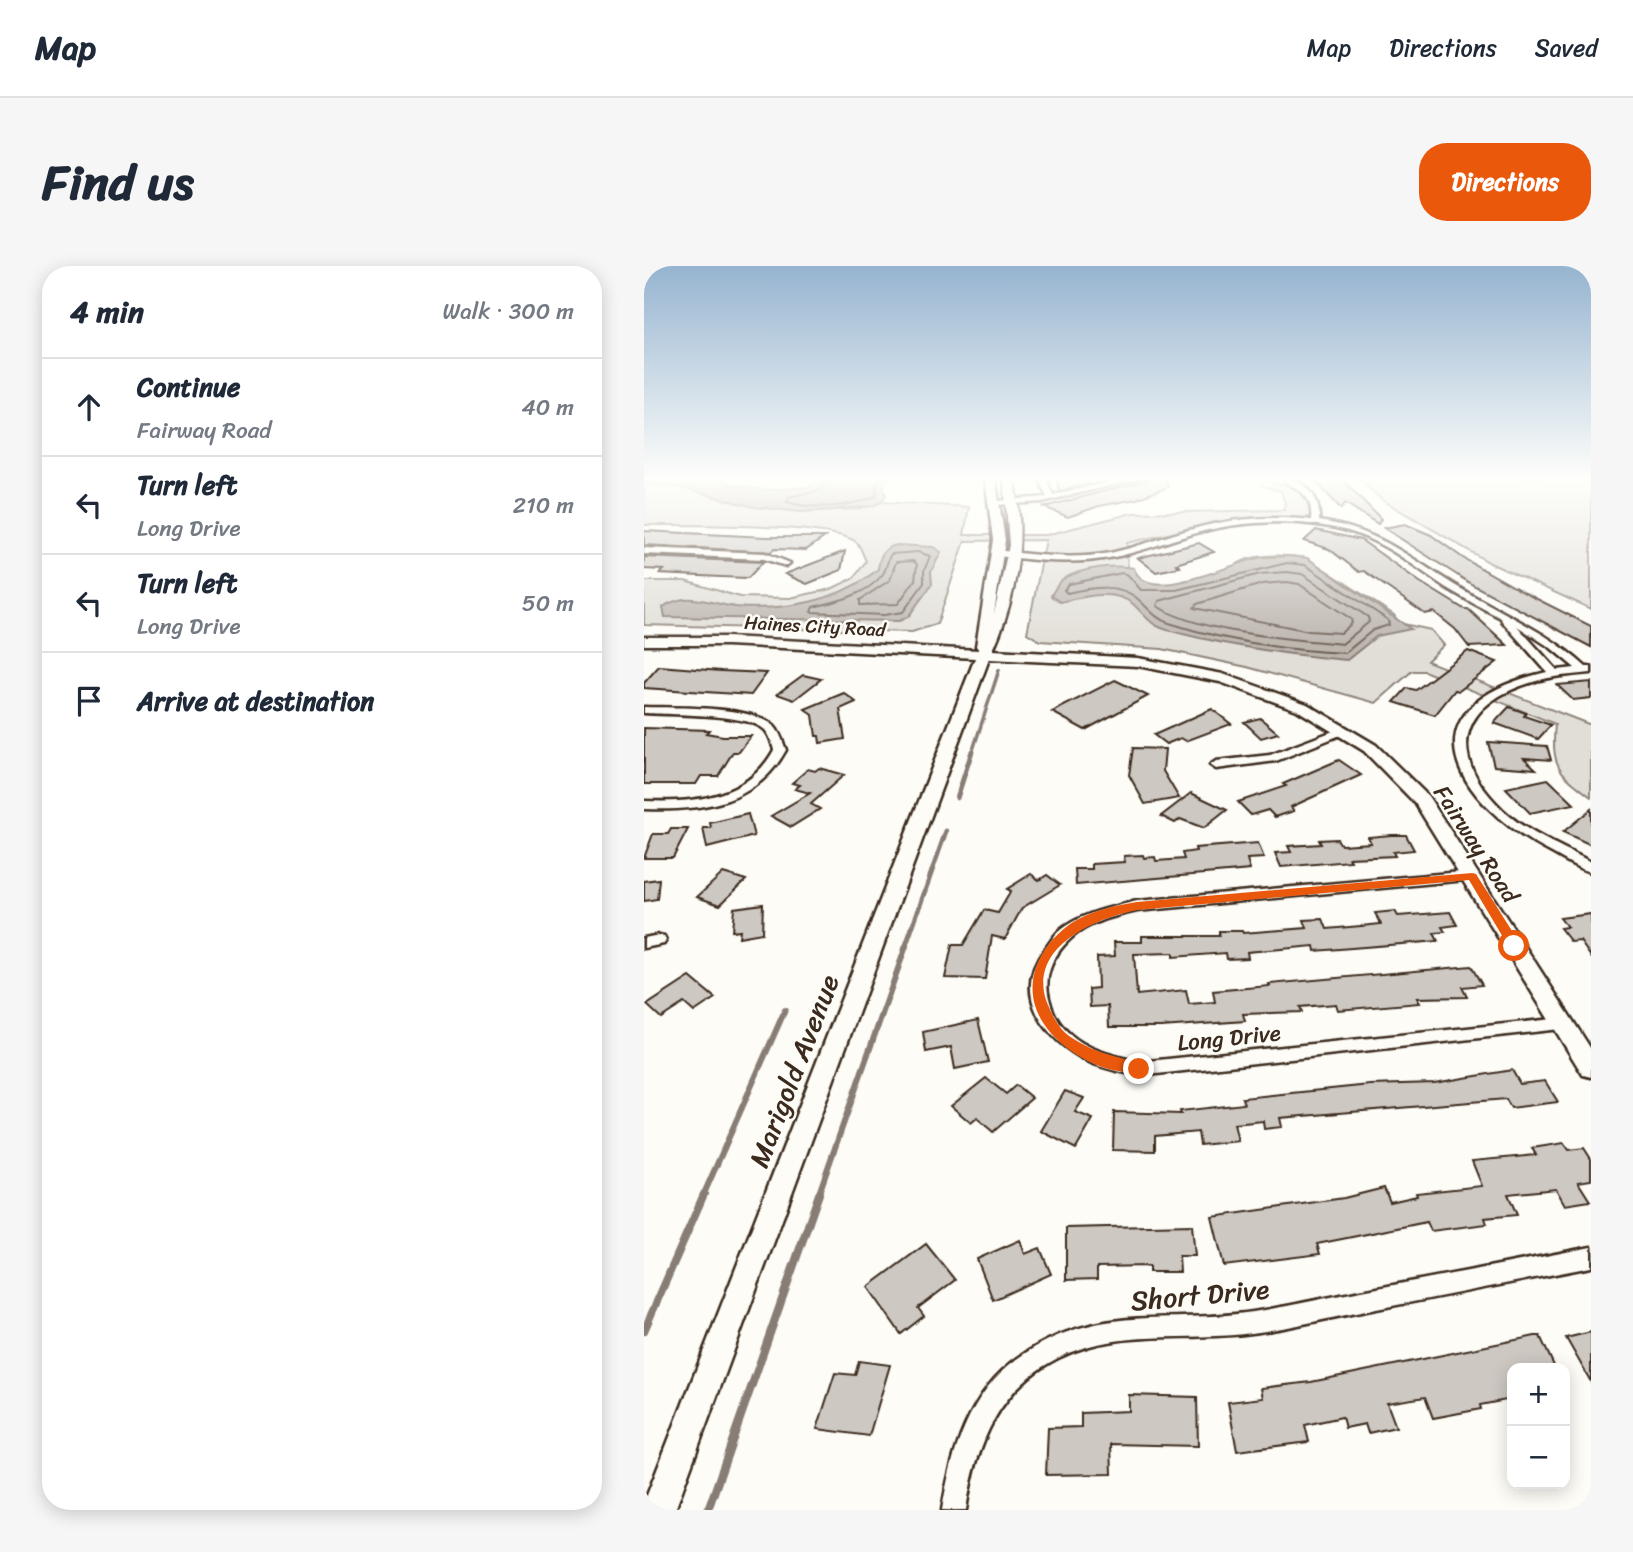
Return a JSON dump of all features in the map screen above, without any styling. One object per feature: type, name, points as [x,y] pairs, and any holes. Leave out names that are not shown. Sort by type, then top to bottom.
[{"type":"main road","name":"Marigold Avenue","points":[[984,654],[982,640],[998,550],[997,535]]},
{"type":"main road","name":"Marigold Avenue","points":[[658,1510],[984,654],[1004,612],[1014,551],[1014,535]]},
{"type":"main road","name":"Haines City Road","points":[[644,641],[700,640],[984,654]]},
{"type":"main road","name":"Fairway Road","points":[[984,654],[1117,660],[1196,671],[1282,698],[1344,730],[1383,759],[1412,787],[1431,812],[1591,1068]]},
{"type":"street","points":[[998,550],[1104,556],[1185,535]]},
{"type":"street","points":[[1363,535],[1375,538],[1499,613],[1544,635],[1587,670]]},
{"type":"street","points":[[644,551],[765,556],[786,562]]},
{"type":"street","points":[[1499,613],[1554,673]]},
{"type":"street","points":[[1587,670],[1554,673],[1510,684],[1482,701],[1462,726],[1459,747],[1468,775],[1492,806],[1531,837],[1591,868]]},
{"type":"street","points":[[644,710],[747,717],[772,730],[780,750],[773,764],[758,779],[723,796],[680,806],[644,806]]},
{"type":"street","points":[[1216,765],[1272,758],[1344,730]]},
{"type":"street","name":"Long Drive","points":[[1472,876],[1137,906],[1106,912],[1072,929],[1047,954],[1038,979],[1040,1004],[1053,1028],[1075,1048],[1105,1062],[1139,1069],[1563,1024]]},
{"type":"street","name":"Short Drive","points":[[954,1510],[961,1467],[979,1422],[1003,1386],[1019,1369],[1053,1346],[1114,1330],[1251,1323],[1591,1257]]},
{"type":"shaded area","points":[[837,535],[1162,535],[1127,543],[1128,571],[1134,583],[1158,585],[1206,577],[1245,560],[1262,556],[1307,558],[1394,615],[1399,623],[1431,630],[1444,645],[1427,661],[1591,725],[1591,797],[1559,767],[1554,750],[1555,724],[1424,671],[1412,671],[1376,703],[1247,667],[1162,649],[1040,641],[1027,633],[1046,540],[965,541],[937,624],[912,632],[644,625],[644,581],[685,581],[740,597],[790,598],[831,589],[854,578],[866,561],[856,542]]},
{"type":"shaded area","points":[[1442,535],[1591,535],[1591,609],[1492,564]]},
{"type":"water","points":[[897,545],[933,547],[941,552],[931,572],[932,584],[908,617],[899,621],[665,617],[663,607],[681,599],[755,608],[792,605],[829,596],[847,589],[878,569],[883,553]]},
{"type":"water","points":[[1258,558],[1307,558],[1411,629],[1377,636],[1347,660],[1258,649],[1171,631],[1153,624],[1133,604],[1117,596],[1098,595],[1060,602],[1051,596],[1065,578],[1099,568],[1134,568],[1141,579],[1154,583],[1170,583],[1207,575]]},
{"type":"building","points":[[644,535],[825,537],[806,550],[774,549],[771,552],[644,545]]},
{"type":"building","points":[[1310,535],[1339,535],[1361,540],[1420,582],[1468,609],[1507,645],[1469,647],[1455,629],[1434,612],[1425,614],[1364,571],[1359,572],[1329,549],[1304,541]]},
{"type":"building","points":[[1395,535],[1431,535],[1463,558],[1591,626],[1591,647],[1471,584]]},
{"type":"building","points":[[1199,543],[1214,552],[1176,564],[1180,567],[1156,572],[1138,558]]},
{"type":"building","points":[[845,551],[841,570],[807,584],[785,574]]},
{"type":"building","points":[[644,557],[763,562],[748,578],[721,577],[660,574],[664,570],[644,569]]},
{"type":"building","points":[[1468,651],[1497,662],[1459,691],[1455,690],[1435,715],[1394,702],[1407,688],[1416,690]]},
{"type":"building","points":[[659,666],[767,673],[751,695],[644,688],[644,683]]},
{"type":"building","points":[[803,675],[821,679],[794,700],[777,694]]},
{"type":"building","points":[[1115,680],[1148,696],[1085,730],[1052,712]]},
{"type":"building","points":[[1591,682],[1591,698],[1573,700],[1557,685]]},
{"type":"building","points":[[844,693],[856,702],[840,709],[845,739],[820,743],[819,736],[816,736],[813,715],[805,709]]},
{"type":"building","points":[[1509,707],[1526,713],[1524,716],[1551,725],[1538,739],[1494,723]]},
{"type":"building","points":[[1212,709],[1231,724],[1186,741],[1181,738],[1166,744],[1154,735]]},
{"type":"building","points":[[1260,718],[1278,733],[1261,738],[1244,722]]},
{"type":"building","points":[[644,728],[709,730],[706,733],[751,736],[739,752],[733,752],[718,776],[701,776],[696,784],[644,784]]},
{"type":"building","points":[[1488,742],[1547,746],[1551,760],[1524,758],[1536,769],[1494,766]]},
{"type":"building","points":[[1133,748],[1165,749],[1163,771],[1179,798],[1145,804],[1129,775]]},
{"type":"building","points":[[1339,760],[1361,775],[1291,807],[1294,811],[1275,817],[1268,810],[1251,815],[1238,802],[1286,786],[1283,784]]},
{"type":"building","points":[[819,768],[844,775],[811,804],[820,809],[791,827],[771,816],[810,793],[795,789],[800,785],[792,783],[808,769],[815,771]]},
{"type":"building","points":[[1548,779],[1574,804],[1530,813],[1506,788]]},
{"type":"building","points":[[1191,793],[1227,810],[1204,828],[1180,819],[1175,823],[1161,816]]},
{"type":"building","points":[[1591,809],[1591,845],[1563,832]]},
{"type":"building","points":[[748,814],[754,836],[707,848],[703,828],[711,828],[710,823]]},
{"type":"building","points":[[671,829],[688,829],[673,858],[644,858],[653,834],[668,834]]},
{"type":"building","points":[[1406,835],[1414,850],[1393,852],[1395,856],[1349,858],[1351,861],[1281,867],[1275,853],[1291,852],[1288,846],[1321,844],[1319,840],[1337,839],[1341,845],[1371,843],[1368,837]]},
{"type":"building","points":[[1258,843],[1264,858],[1247,859],[1250,870],[1076,885],[1075,869],[1092,869],[1092,864],[1125,862],[1124,856],[1143,855],[1144,858],[1155,857],[1156,861],[1184,859],[1182,853],[1196,851],[1195,848]]},
{"type":"building","points":[[723,873],[746,880],[720,905],[697,897]]},
{"type":"building","points":[[1031,874],[1039,880],[1047,875],[1060,885],[1022,908],[1005,939],[992,936],[985,979],[945,978],[952,945],[963,945],[984,910],[998,913],[1011,891],[1007,889]]},
{"type":"building","points":[[659,879],[657,899],[644,901],[644,881]]},
{"type":"building","points":[[763,904],[762,933],[739,937],[740,930],[732,931],[734,908]]},
{"type":"building","points":[[1395,911],[1398,916],[1450,912],[1457,925],[1442,927],[1445,932],[1434,933],[1438,941],[1315,951],[1314,946],[1247,952],[1248,958],[1227,959],[1226,953],[1173,957],[1173,953],[1134,954],[1137,995],[1186,990],[1189,1004],[1215,1002],[1213,991],[1471,966],[1482,985],[1462,987],[1467,997],[1417,998],[1420,1003],[1338,1010],[1336,1004],[1300,1007],[1302,1012],[1243,1014],[1245,1021],[1161,1027],[1109,1027],[1108,1006],[1090,1007],[1089,989],[1098,988],[1097,957],[1115,956],[1114,942],[1142,942],[1142,936],[1219,936],[1219,931],[1243,933],[1307,928],[1304,920],[1323,919],[1327,929],[1381,924],[1375,913]]},
{"type":"building","points":[[1591,914],[1591,957],[1580,941],[1571,942],[1560,928],[1567,927],[1560,918]]},
{"type":"building","points":[[690,977],[715,998],[694,1012],[684,1003],[661,1018],[647,1005]]},
{"type":"building","points":[[978,1020],[988,1062],[955,1069],[951,1047],[926,1052],[923,1032]]},
{"type":"building","points":[[1512,1070],[1520,1084],[1545,1081],[1558,1102],[1511,1108],[1506,1099],[1280,1118],[1282,1127],[1264,1129],[1263,1121],[1234,1124],[1238,1141],[1200,1145],[1198,1132],[1155,1136],[1155,1151],[1113,1150],[1114,1112],[1181,1114],[1180,1111],[1244,1104],[1242,1098],[1370,1085],[1434,1083]]},
{"type":"building","points":[[986,1078],[1006,1094],[1016,1085],[1032,1098],[993,1132],[977,1118],[971,1123],[951,1106]]},
{"type":"building","points":[[1065,1091],[1084,1098],[1075,1112],[1093,1119],[1076,1149],[1041,1131]]},
{"type":"building","points":[[1564,1143],[1569,1150],[1584,1148],[1591,1159],[1591,1180],[1578,1182],[1590,1201],[1565,1205],[1556,1189],[1508,1194],[1517,1215],[1485,1218],[1487,1224],[1431,1231],[1427,1222],[1317,1244],[1320,1254],[1224,1266],[1212,1217],[1344,1198],[1384,1188],[1390,1202],[1417,1196],[1416,1193],[1482,1186],[1472,1161],[1536,1155],[1532,1148]]},
{"type":"building","points":[[1192,1225],[1195,1256],[1179,1256],[1180,1272],[1149,1272],[1149,1266],[1097,1267],[1097,1279],[1066,1280],[1066,1228]]},
{"type":"building","points":[[1020,1240],[1025,1254],[1040,1248],[1051,1274],[993,1300],[977,1259]]},
{"type":"building","points":[[926,1244],[955,1280],[918,1308],[924,1316],[901,1334],[868,1287]]},
{"type":"building","points":[[1591,1332],[1591,1382],[1566,1338]]},
{"type":"building","points":[[1535,1336],[1540,1336],[1553,1363],[1507,1363],[1507,1400],[1480,1405],[1481,1409],[1433,1418],[1425,1397],[1387,1403],[1396,1427],[1368,1433],[1365,1424],[1345,1428],[1342,1417],[1305,1425],[1309,1442],[1237,1451],[1228,1402],[1263,1398],[1261,1388],[1311,1382]]},
{"type":"building","points":[[859,1361],[890,1365],[869,1436],[817,1429],[835,1373],[855,1375]]},
{"type":"building","points":[[1129,1395],[1197,1397],[1198,1446],[1111,1444],[1112,1474],[1046,1475],[1048,1428],[1081,1427],[1081,1413],[1129,1411]]},
{"type":"waterway","points":[[972,753],[999,670]]},
{"type":"waterway","points":[[957,798],[972,751]]},
{"type":"waterway","points":[[905,948],[946,831]]},
{"type":"waterway","points":[[818,1196],[906,946]]},
{"type":"waterway","points":[[703,1196],[785,1010]]},
{"type":"waterway","points":[[644,1331],[704,1194]]},
{"type":"waterway","points":[[708,1510],[819,1194]]},
{"type":"route","points":[[1139,1069],[1105,1062],[1075,1048],[1053,1028],[1045,1016],[1037,992],[1041,966],[1055,943],[1078,925],[1106,912],[1137,906],[1472,876],[1514,946]]}]
